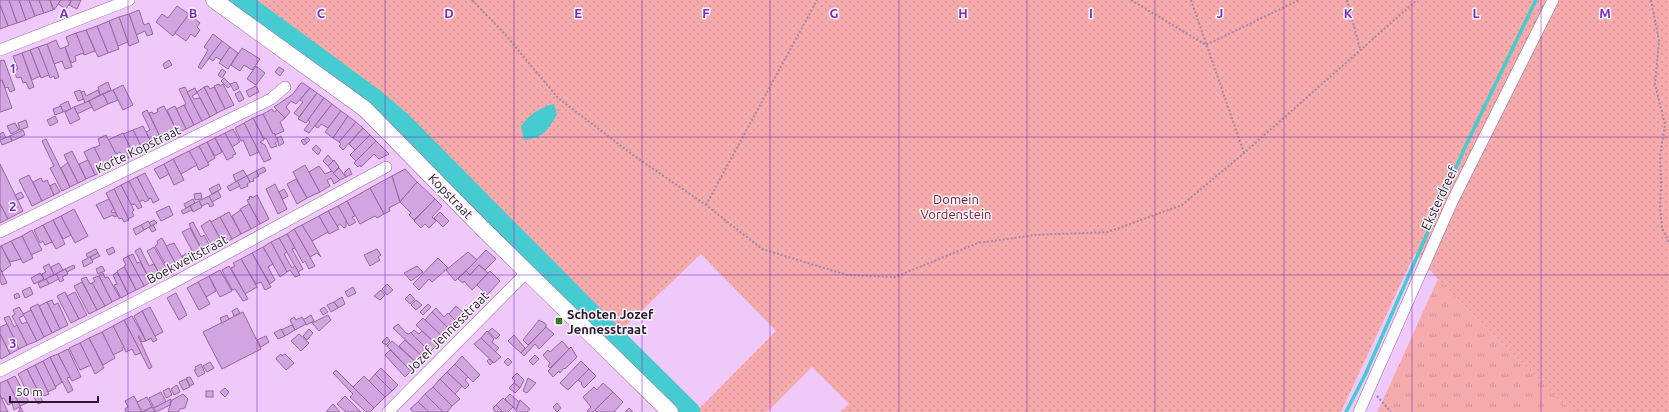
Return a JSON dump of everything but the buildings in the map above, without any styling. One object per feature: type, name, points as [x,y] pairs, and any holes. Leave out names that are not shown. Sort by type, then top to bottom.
[{"type":"main road","name":"Kopstraat","points":[[214,0],[365,109],[527,272],[670,412]]},
{"type":"street","points":[[0,50],[129,0]]},
{"type":"street","name":"Eksterdreef","points":[[1359,412],[1452,202],[1553,0]]},
{"type":"street","name":"Korte Kopstraat","points":[[0,232],[271,99],[285,87]]},
{"type":"street","name":"Boekweitstraat","points":[[0,370],[169,285],[386,167]]},
{"type":"street","name":"Jozef Jennesstraat","points":[[388,412],[527,272]]},
{"type":"path","points":[[472,0],[504,34],[558,98],[633,155],[706,205],[762,248],[847,276],[895,277],[978,243],[1035,235],[1108,232],[1182,205],[1244,153],[1417,0]]},
{"type":"path","points":[[706,205],[817,0]]},
{"type":"path","points":[[1131,0],[1206,45]]},
{"type":"path","points":[[1191,0],[1244,153]]},
{"type":"path","points":[[1206,45],[1299,0]]},
{"type":"path","points":[[1347,0],[1360,49]]},
{"type":"path","points":[[1651,0],[1659,41],[1655,84],[1665,125],[1660,156],[1660,207],[1662,228],[1669,242]]},
{"type":"path","points":[[1370,388],[1391,412]]},
{"type":"green space","name":"Domein Vordenstein","points":[[244,0],[1669,0],[1669,412],[1572,412],[1438,279],[1415,253],[1341,412],[840,412],[849,404],[812,367],[767,412],[698,412],[697,411],[776,331],[701,254],[616,335],[379,100]]},
{"type":"green space","points":[[1438,279],[1572,412],[1394,412],[1383,400]]},
{"type":"green space","points":[[1383,400],[1394,412],[1377,412]]},
{"type":"shaded area","points":[[554,104],[557,114],[548,129],[541,135],[524,140],[521,126],[524,122],[540,109]]},
{"type":"waterway","points":[[239,0],[374,99],[402,123],[690,412]]},
{"type":"waterway","points":[[1346,412],[1365,375],[1466,145],[1536,0]]},
{"type":"place","name":"Schoten Jozef Jennesstraat","points":[[559,321]]}]
